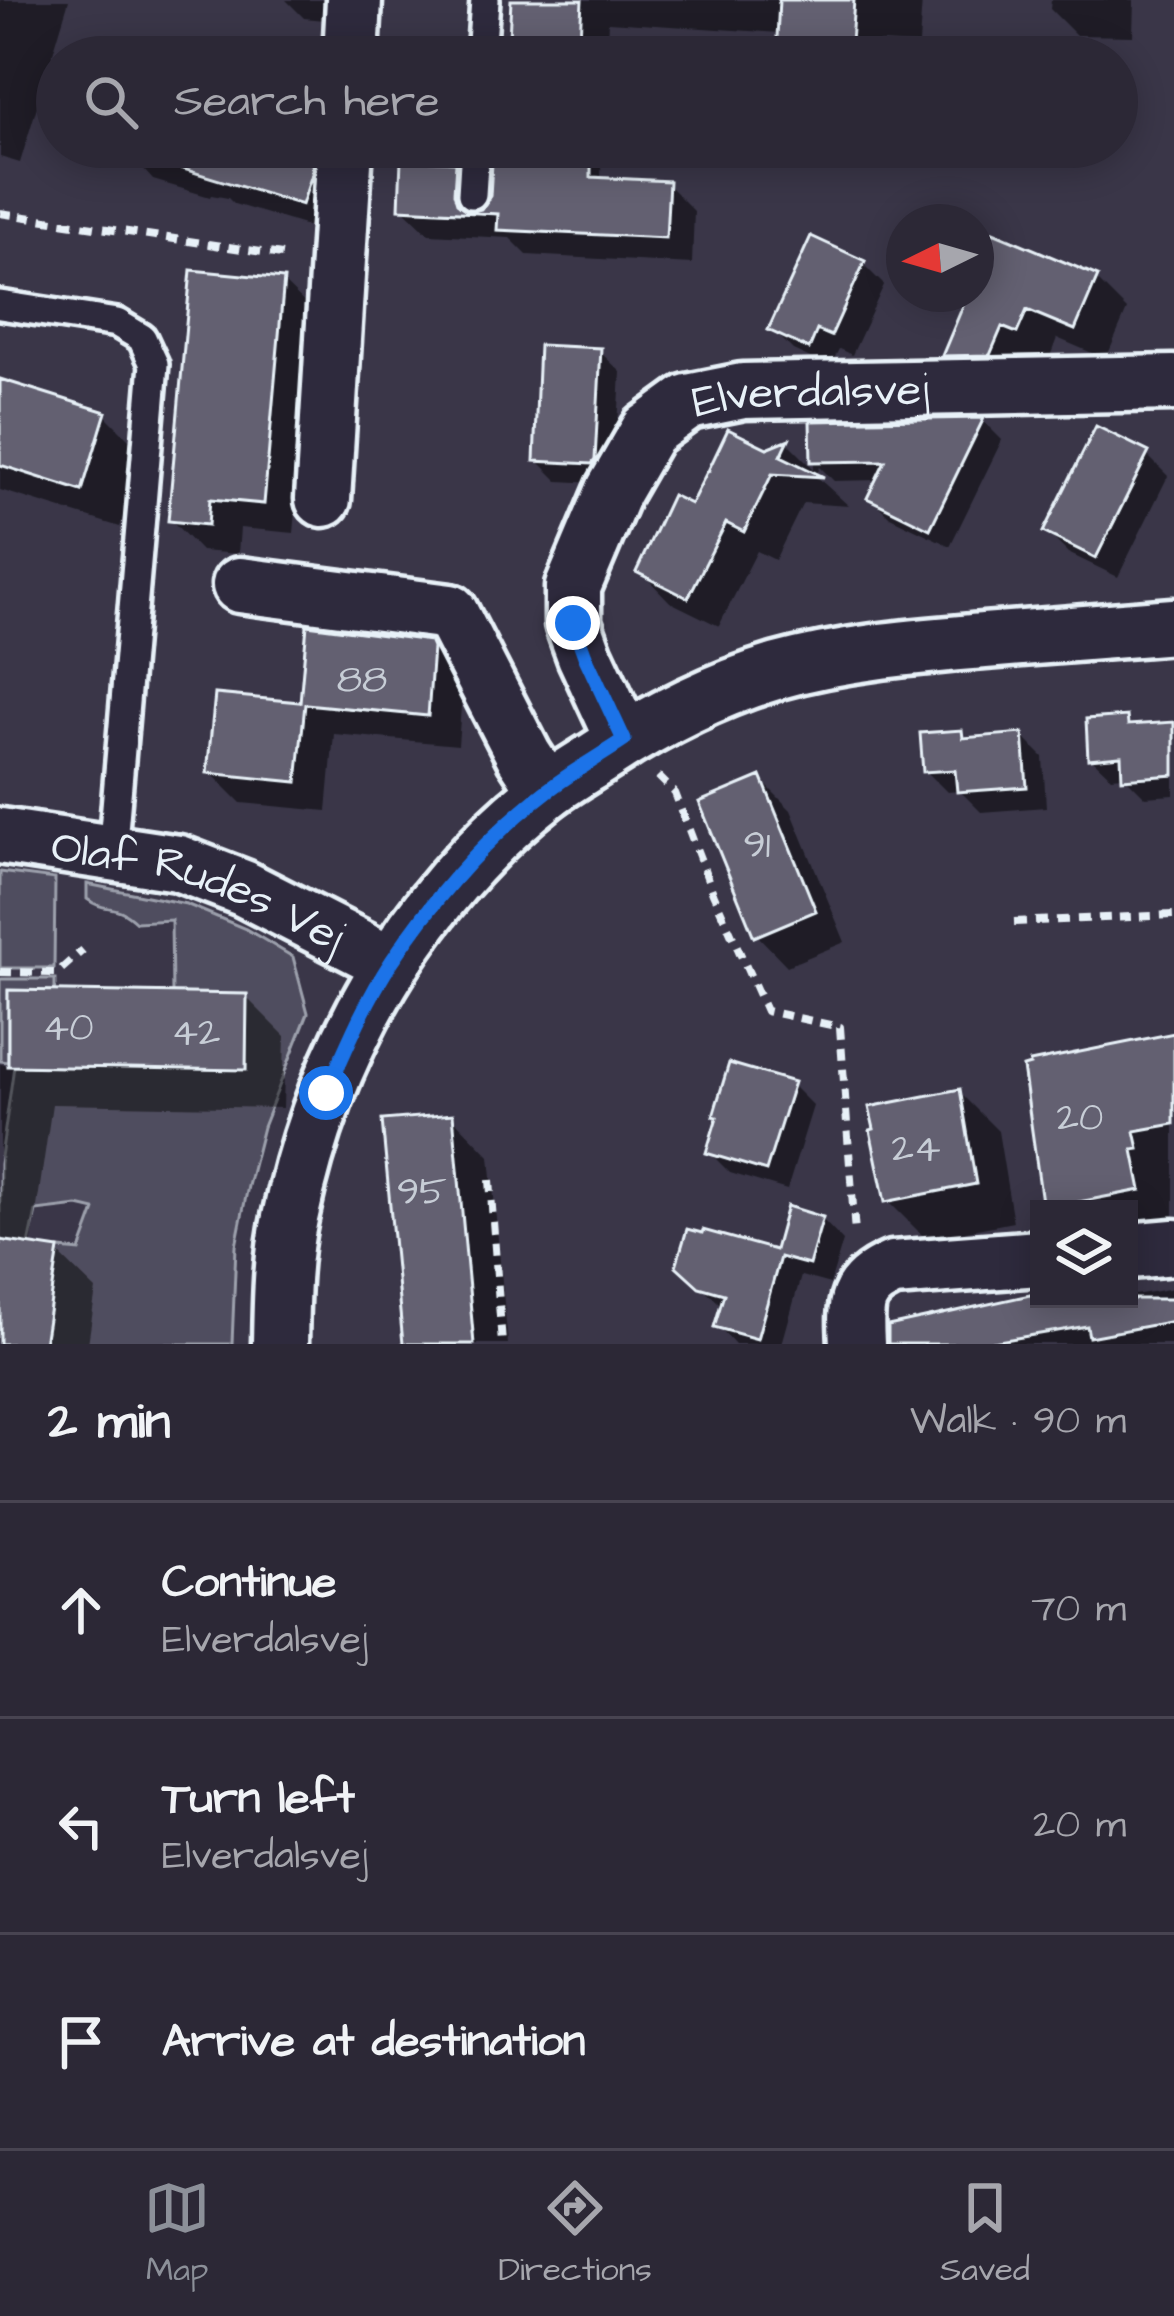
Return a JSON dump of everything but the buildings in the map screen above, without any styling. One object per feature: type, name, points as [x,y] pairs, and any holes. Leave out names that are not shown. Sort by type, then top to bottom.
[{"type":"street","points":[[352,36],[355,0]]},
{"type":"street","points":[[323,499],[344,168]]},
{"type":"street","name":"Elverdalsvej","points":[[624,740],[573,623],[573,587],[614,490],[648,430],[688,402],[743,391],[1174,383]]},
{"type":"street","points":[[240,585],[450,612],[547,791]]},
{"type":"street","points":[[280,1344],[281,1277],[290,1219],[307,1152],[341,1058],[390,963],[448,888],[547,791],[682,706],[778,671],[873,650],[1174,626]]},
{"type":"street","name":"Olaf Rudes Vej","points":[[0,836],[178,863],[243,888],[390,963]]},
{"type":"street","points":[[1138,1250],[1174,1247]]},
{"type":"street","points":[[856,1344],[858,1298],[871,1279],[892,1269],[1030,1259]]},
{"type":"lane","points":[[482,36],[485,0]]},
{"type":"lane","points":[[472,194],[474,168]]},
{"type":"lane","points":[[0,305],[117,323],[142,338],[154,364],[112,854]]},
{"type":"path","points":[[0,213],[338,264]]},
{"type":"path","points":[[624,740],[675,793],[766,1011],[840,1027],[855,1236],[871,1279]]},
{"type":"path","points":[[1014,922],[1174,915]]},
{"type":"path","points":[[0,972],[57,973],[83,950]]},
{"type":"path","points":[[490,1180],[502,1344]]},
{"type":"shaded area","points":[[0,872],[55,879],[54,968],[0,968]]},
{"type":"shaded area","points":[[87,884],[186,904],[246,929],[293,957],[308,1013],[263,1127],[248,1186],[236,1246],[232,1344],[44,1344],[59,1249],[80,1251],[95,1210],[78,1206],[36,1211],[29,1245],[0,1240],[0,1164],[14,1066],[246,1069],[247,995],[172,993],[171,920],[136,922],[87,899]]},
{"type":"shaded area","points":[[0,979],[55,979],[55,991],[8,991],[8,1062],[0,1061]]},
{"type":"route","points":[[326,1093],[390,963],[434,904],[490,842],[547,791],[624,740],[573,623]]}]
